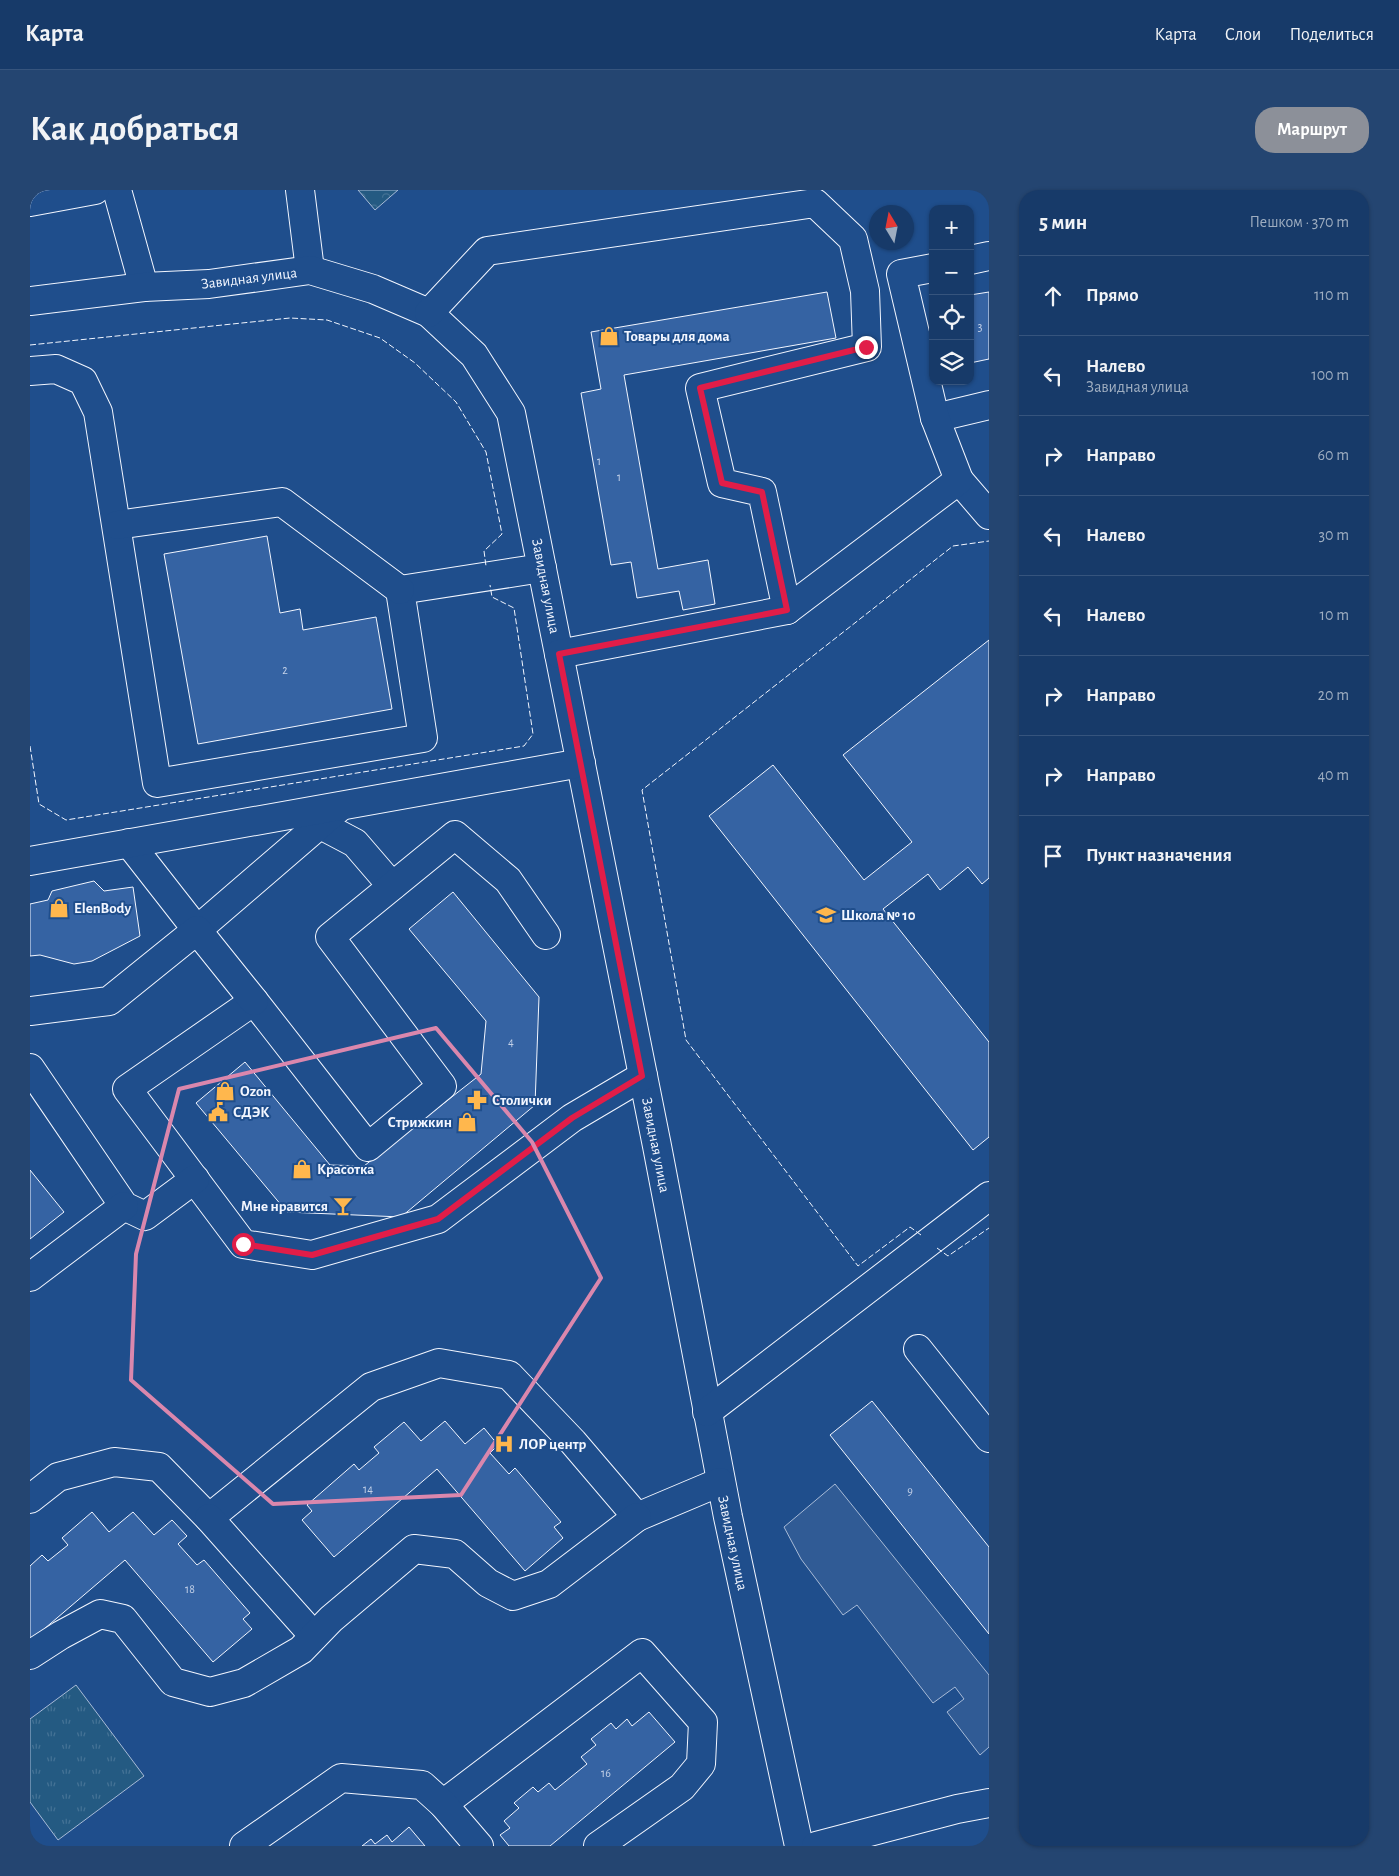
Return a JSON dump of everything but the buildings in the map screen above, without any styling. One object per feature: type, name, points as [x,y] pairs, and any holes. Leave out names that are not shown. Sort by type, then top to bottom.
[{"type":"street","points":[[30,202],[95,190]]},
{"type":"street","points":[[117,190],[144,287]]},
{"type":"street","points":[[300,190],[310,270]]},
{"type":"street","points":[[429,313],[487,251],[815,203],[853,239],[865,290],[866,347],[700,388],[722,483],[762,492],[787,610]]},
{"type":"street","points":[[974,259],[989,256]]},
{"type":"street","points":[[929,269],[900,274],[935,418],[959,480],[989,515]]},
{"type":"street","name":"Завидная улица","points":[[30,301],[144,287],[209,284],[310,270],[373,288],[429,313],[474,355],[511,413],[581,762],[720,1482],[800,1846]]},
{"type":"street","points":[[30,371],[56,369],[83,380],[98,412],[157,783],[423,738],[400,590],[282,502],[117,525]]},
{"type":"street","points":[[935,418],[989,404]]},
{"type":"street","points":[[559,654],[787,610],[959,480]]},
{"type":"street","points":[[400,590],[542,568]]},
{"type":"street","points":[[30,861],[581,762]]},
{"type":"street","points":[[30,1011],[109,1001],[197,930],[341,806]]},
{"type":"street","points":[[319,824],[355,843],[392,886]]},
{"type":"street","points":[[129,844],[368,1147],[442,1086],[330,937],[455,835],[508,880],[546,935]]},
{"type":"street","points":[[254,1001],[127,1089],[243,1244],[312,1255],[438,1219],[572,1118],[642,1076]]},
{"type":"street","points":[[30,1068],[124,1206],[145,1216],[195,1179]]},
{"type":"street","points":[[707,1412],[989,1196]]},
{"type":"street","points":[[30,1277],[124,1206]]},
{"type":"street","points":[[918,1349],[989,1438]]},
{"type":"street","points":[[210,1518],[371,1387],[439,1363],[509,1375],[573,1442],[637,1517]]},
{"type":"street","points":[[30,1499],[58,1478],[114,1462],[159,1467],[210,1518],[314,1636]]},
{"type":"street","points":[[30,1655],[61,1635],[100,1614],[123,1619],[173,1682],[210,1692],[244,1683],[301,1650],[331,1619],[414,1549],[455,1554],[488,1583],[513,1596],[549,1584],[637,1517],[720,1482]]},
{"type":"street","points":[[443,1804],[642,1654],[703,1722],[701,1764],[682,1786],[598,1846]]},
{"type":"street","points":[[244,1846],[341,1778],[422,1785],[443,1804],[479,1846]]},
{"type":"street","points":[[816,1846],[957,1809],[989,1804]]},
{"type":"highlighted area","points":[[436,1028],[532,1142],[601,1278],[461,1495],[273,1504],[131,1380],[136,1254],[179,1089]]},
{"type":"green space","points":[[358,190],[398,190],[375,210]]},
{"type":"green space","points":[[76,1685],[144,1776],[58,1840],[30,1802],[30,1719]]},
{"type":"shaded area","points":[[835,1484],[989,1675],[989,1747],[980,1755],[947,1712],[964,1699],[955,1687],[933,1703],[857,1605],[843,1615],[801,1559],[784,1527]]},
{"type":"fence","points":[[30,345],[290,318],[327,320],[380,338],[415,363],[456,402],[486,452],[502,534],[484,551],[486,566]]},
{"type":"fence","points":[[921,1235],[910,1227],[858,1266],[686,1040],[642,790],[953,546],[989,541]]},
{"type":"fence","points":[[30,746],[39,804],[66,820],[524,746],[533,734],[514,608],[492,597],[490,585]]},
{"type":"fence","points":[[937,1248],[948,1256],[989,1228]]},
{"type":"place","name":"Товары для дома","points":[[609,336]]},
{"type":"place","name":"ElenBody","points":[[59,908]]},
{"type":"place","name":"Школа № 10","points":[[826,915]]},
{"type":"place","name":"Ozon","points":[[225,1091]]},
{"type":"place","name":"Столички","points":[[477,1100]]},
{"type":"place","name":"СДЭК","points":[[218,1112]]},
{"type":"place","name":"Стрижкин","points":[[467,1122]]},
{"type":"place","name":"Красотка","points":[[302,1169]]},
{"type":"place","name":"Мне нравится","points":[[343,1206]]},
{"type":"place","name":"ЛОР центр","points":[[504,1444]]},
{"type":"route","points":[[243,1244],[312,1255],[438,1219],[572,1118],[642,1076],[559,654],[787,610],[762,492],[722,483],[700,388],[866,347]]}]
